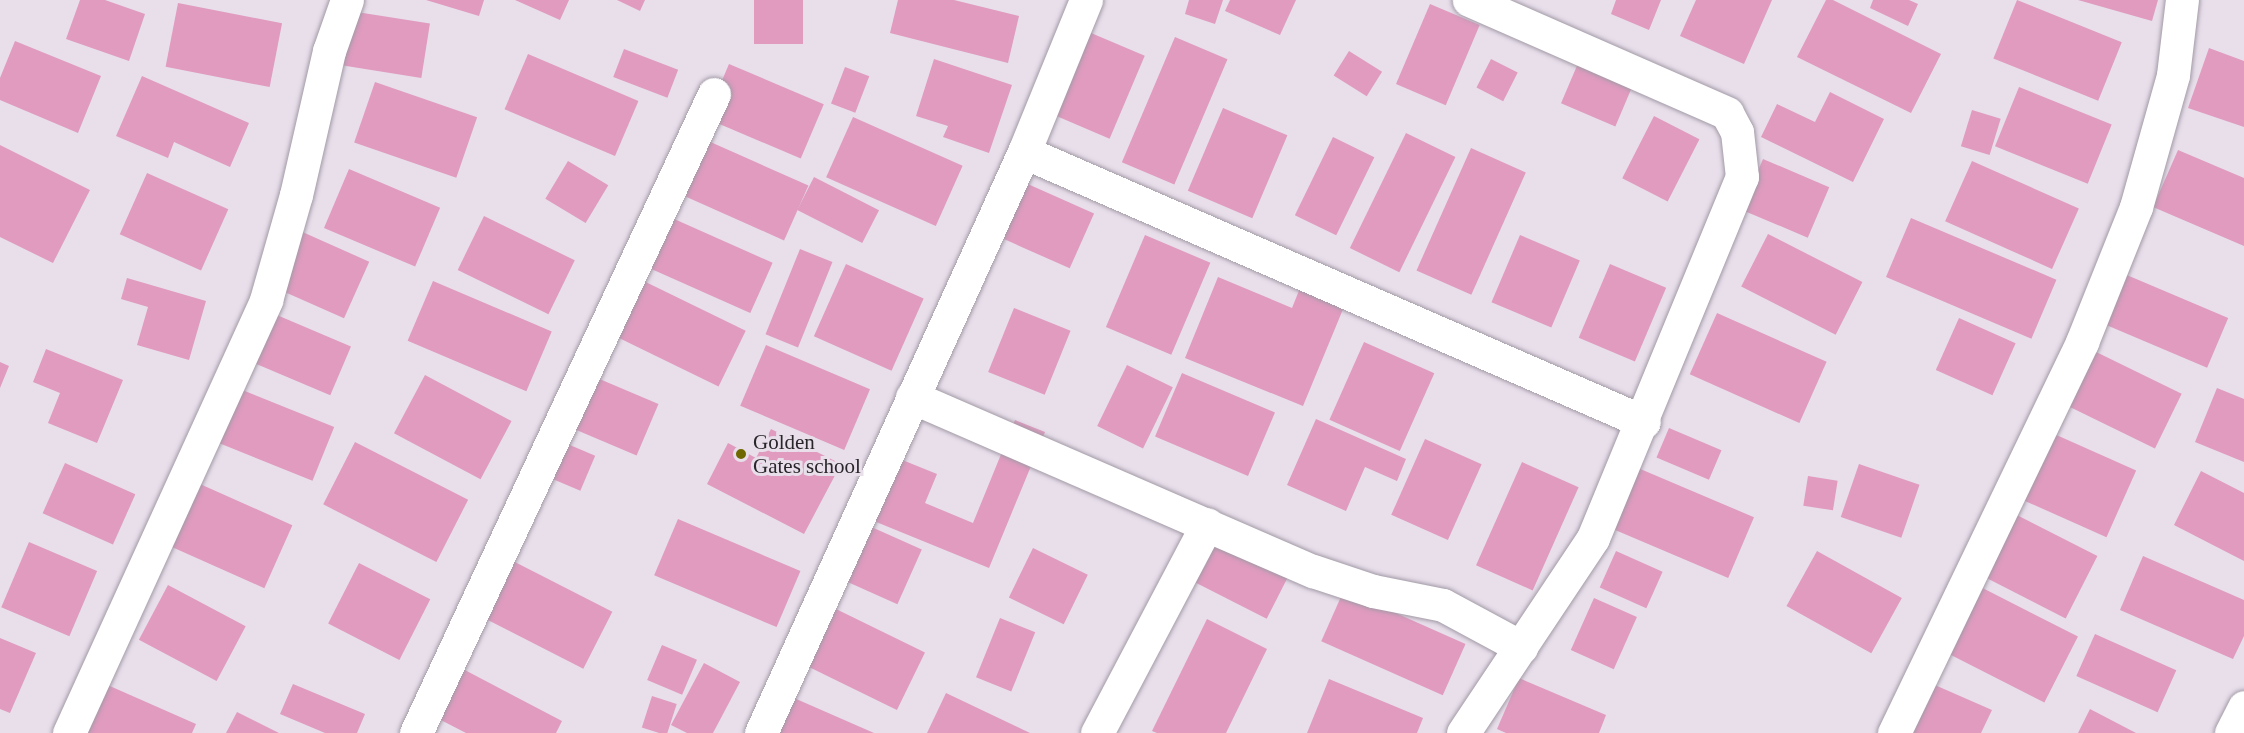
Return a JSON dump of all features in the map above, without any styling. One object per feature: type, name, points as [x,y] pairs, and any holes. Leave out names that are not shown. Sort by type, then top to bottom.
[{"type":"street","points":[[69,733],[266,300],[296,195],[329,51],[347,0]]},
{"type":"street","points":[[761,733],[1024,152],[1086,0]]},
{"type":"street","points":[[1463,733],[1593,538],[1644,422],[1742,177],[1737,132],[1727,113],[1469,0]]},
{"type":"street","points":[[1894,733],[2082,342],[2136,207],[2173,75],[2182,0]]},
{"type":"street","points":[[416,733],[714,94]]},
{"type":"street","points":[[1024,152],[1644,422]]},
{"type":"street","points":[[912,397],[1313,571],[1373,591],[1443,605],[1521,647]]},
{"type":"street","points":[[1097,733],[1207,524]]},
{"type":"street","points":[[2231,733],[2244,706]]},
{"type":"building","points":[[80,0],[105,0],[145,14],[129,61],[66,39]]},
{"type":"building","points":[[426,0],[484,0],[479,16]]},
{"type":"building","points":[[515,0],[569,0],[560,20]]},
{"type":"building","points":[[617,0],[645,0],[640,11]]},
{"type":"building","points":[[754,0],[803,0],[803,44],[754,44]]},
{"type":"building","points":[[898,0],[954,0],[1019,16],[1008,63],[890,33]]},
{"type":"building","points":[[1189,0],[1223,0],[1215,24],[1185,14]]},
{"type":"building","points":[[1230,0],[1296,0],[1280,35],[1225,11]]},
{"type":"building","points":[[1616,0],[1661,0],[1649,30],[1611,14]]},
{"type":"building","points":[[1696,0],[1772,0],[1744,64],[1680,36]]},
{"type":"building","points":[[1826,0],[1833,0],[1941,54],[1911,113],[1797,57]]},
{"type":"building","points":[[1873,0],[1909,0],[1918,4],[1908,26],[1870,8]]},
{"type":"building","points":[[2017,0],[2122,42],[2098,101],[1993,58]]},
{"type":"building","points":[[2078,0],[2158,0],[2152,21]]},
{"type":"building","points":[[178,3],[282,23],[270,87],[166,67]]},
{"type":"building","points":[[1430,4],[1480,25],[1446,105],[1396,84]]},
{"type":"building","points":[[344,10],[430,24],[421,78],[335,64]]},
{"type":"building","points":[[1084,30],[1145,56],[1110,139],[1049,113]]},
{"type":"building","points":[[1175,37],[1227,59],[1174,184],[1122,162]]},
{"type":"building","points":[[15,41],[101,76],[78,133],[0,100],[0,78]]},
{"type":"building","points":[[2209,48],[2244,61],[2244,127],[2188,108]]},
{"type":"building","points":[[624,49],[678,70],[667,98],[613,77]]},
{"type":"building","points":[[1349,51],[1382,72],[1367,96],[1334,76]]},
{"type":"building","points":[[528,54],[638,101],[615,156],[505,109]]},
{"type":"building","points":[[934,59],[1012,85],[989,153],[943,137],[948,126],[916,116]]},
{"type":"building","points":[[1491,59],[1518,73],[1503,101],[1476,88]]},
{"type":"building","points":[[1579,61],[1633,84],[1615,126],[1561,103]]},
{"type":"building","points":[[729,64],[824,104],[801,159],[706,118]]},
{"type":"building","points":[[845,67],[869,76],[855,113],[831,103]]},
{"type":"building","points":[[142,76],[249,123],[230,167],[174,142],[168,158],[116,136]]},
{"type":"building","points":[[375,82],[477,117],[456,178],[354,143]]},
{"type":"building","points":[[2019,87],[2112,124],[2088,184],[1995,146]]},
{"type":"building","points":[[1830,92],[1884,119],[1853,182],[1761,137],[1777,104],[1815,122]]},
{"type":"building","points":[[1223,108],[1287,135],[1252,218],[1188,191]]},
{"type":"building","points":[[1972,110],[2001,119],[1990,155],[1961,146]]},
{"type":"building","points":[[1654,116],[1699,139],[1668,202],[1622,178]]},
{"type":"building","points":[[853,117],[963,166],[936,226],[826,177]]},
{"type":"building","points":[[1406,133],[1455,157],[1399,272],[1350,248]]},
{"type":"building","points":[[697,136],[808,186],[784,240],[673,191]]},
{"type":"building","points":[[1333,137],[1374,157],[1336,235],[1295,215]]},
{"type":"building","points":[[0,145],[90,190],[53,263],[0,237]]},
{"type":"building","points":[[1471,148],[1526,172],[1471,295],[1416,270]]},
{"type":"building","points":[[2178,150],[2244,178],[2244,246],[2153,207]]},
{"type":"building","points":[[1763,159],[1829,187],[1808,238],[1742,210]]},
{"type":"building","points":[[568,161],[608,185],[586,223],[545,199]]},
{"type":"building","points":[[1972,161],[2079,209],[2052,269],[1945,221]]},
{"type":"building","points":[[349,169],[440,208],[415,267],[324,228]]},
{"type":"building","points":[[147,173],[228,209],[201,270],[120,234]]},
{"type":"building","points":[[814,177],[879,210],[862,243],[797,210]]},
{"type":"building","points":[[1021,181],[1094,214],[1070,268],[997,236]]},
{"type":"building","points":[[663,214],[773,263],[750,313],[641,264]]},
{"type":"building","points":[[484,216],[575,260],[548,314],[458,270]]},
{"type":"building","points":[[1911,218],[2056,280],[2031,339],[1886,277]]},
{"type":"building","points":[[298,230],[369,262],[344,318],[273,287]]},
{"type":"building","points":[[1768,234],[1862,282],[1836,335],[1741,287]]},
{"type":"building","points":[[1145,235],[1210,263],[1171,355],[1106,327]]},
{"type":"building","points":[[1520,235],[1580,260],[1551,328],[1491,302]]},
{"type":"building","points":[[800,249],[832,262],[798,347],[766,334]]},
{"type":"building","points":[[846,264],[924,299],[892,371],[814,336]]},
{"type":"building","points":[[1610,264],[1666,288],[1635,361],[1579,338]]},
{"type":"building","points":[[619,269],[746,331],[719,387],[592,325]]},
{"type":"building","points":[[2115,270],[2228,318],[2207,368],[2094,320]]},
{"type":"building","points":[[1218,277],[1292,308],[1302,283],[1346,302],[1303,406],[1185,358]]},
{"type":"building","points":[[127,278],[206,301],[189,360],[137,345],[148,307],[121,299]]},
{"type":"building","points":[[433,281],[552,331],[526,391],[408,341]]},
{"type":"building","points":[[258,307],[351,346],[330,395],[237,356]]},
{"type":"building","points":[[1014,308],[1071,331],[1045,395],[988,372]]},
{"type":"building","points":[[1717,313],[1827,362],[1799,423],[1690,374]]},
{"type":"building","points":[[1959,318],[2016,343],[1992,395],[1936,370]]},
{"type":"building","points":[[1364,342],[1434,373],[1400,451],[1329,420]]},
{"type":"building","points":[[766,345],[870,389],[844,450],[740,406]]},
{"type":"building","points":[[46,349],[123,380],[97,443],[48,423],[60,393],[33,382]]},
{"type":"building","points":[[2090,349],[2182,394],[2155,449],[2063,404]]},
{"type":"building","points":[[0,362],[9,366],[0,388]]},
{"type":"building","points":[[1127,365],[1173,387],[1143,448],[1097,426]]},
{"type":"building","points":[[583,372],[658,404],[637,456],[561,424]]},
{"type":"building","points":[[1182,373],[1275,412],[1248,476],[1155,437]]},
{"type":"building","points":[[425,375],[512,421],[481,479],[394,433]]},
{"type":"building","points":[[235,387],[334,427],[312,481],[213,441]]},
{"type":"building","points":[[2217,388],[2244,399],[2244,462],[2195,442]]},
{"type":"building","points":[[1316,419],[1406,459],[1397,481],[1365,467],[1346,511],[1287,485]]},
{"type":"building","points":[[1015,420],[1045,432],[989,568],[864,517],[890,455],[937,474],[925,503],[973,523]]},
{"type":"building","points":[[1669,428],[1721,450],[1709,480],[1656,457]]},
{"type":"building","points":[[771,429],[841,464],[804,534],[707,484],[728,443],[756,458]]},
{"type":"building","points":[[2043,429],[2136,470],[2106,537],[2013,496]]},
{"type":"building","points":[[551,437],[595,456],[580,491],[536,472]]},
{"type":"building","points":[[1425,439],[1482,464],[1448,540],[1391,515]]},
{"type":"building","points":[[355,442],[468,500],[436,562],[323,504]]},
{"type":"building","points":[[1522,462],[1579,487],[1533,590],[1476,565]]},
{"type":"building","points":[[65,463],[135,494],[113,545],[43,513]]},
{"type":"building","points":[[1859,464],[1920,485],[1901,538],[1841,517]]},
{"type":"building","points":[[1638,468],[1754,517],[1728,578],[1612,529]]},
{"type":"building","points":[[2201,471],[2244,493],[2244,561],[2174,525]]},
{"type":"building","points":[[1808,476],[1838,481],[1833,510],[1803,506]]},
{"type":"building","points":[[191,480],[292,525],[264,588],[163,543]]},
{"type":"building","points":[[2011,512],[2097,556],[2066,618],[1979,574]]},
{"type":"building","points":[[678,519],[800,571],[777,627],[654,575]]},
{"type":"building","points":[[1216,520],[1296,561],[1267,619],[1186,578]]},
{"type":"building","points":[[867,525],[922,549],[897,604],[843,580]]},
{"type":"building","points":[[29,542],[97,571],[69,636],[1,607]]},
{"type":"building","points":[[1033,548],[1088,575],[1064,624],[1009,597]]},
{"type":"building","points":[[1616,551],[1663,572],[1646,608],[1600,588]]},
{"type":"building","points":[[1817,551],[1902,598],[1871,653],[1786,606]]},
{"type":"building","points":[[2143,556],[2244,600],[2244,636],[2233,659],[2120,610]]},
{"type":"building","points":[[509,559],[612,612],[583,669],[480,616]]},
{"type":"building","points":[[359,563],[430,599],[399,660],[328,624]]},
{"type":"building","points":[[1963,578],[2078,637],[2044,702],[1929,644]]},
{"type":"building","points":[[168,585],[246,626],[217,681],[139,640]]},
{"type":"building","points":[[1344,590],[1466,644],[1443,695],[1321,641]]},
{"type":"building","points":[[1594,598],[1637,617],[1614,669],[1571,650]]},
{"type":"building","points":[[836,609],[925,652],[897,710],[808,667]]},
{"type":"building","points":[[1000,618],[1035,632],[1011,692],[976,677]]},
{"type":"building","points":[[1207,619],[1267,649],[1226,733],[1157,733],[1152,731]]},
{"type":"building","points":[[2095,634],[2176,670],[2158,712],[2076,676]]},
{"type":"building","points":[[0,638],[36,653],[10,713],[0,709]]},
{"type":"building","points":[[662,645],[697,660],[682,695],[647,680]]},
{"type":"building","points":[[704,663],[740,682],[713,733],[687,733],[671,725]]},
{"type":"building","points":[[461,668],[562,721],[556,733],[466,733],[435,717]]},
{"type":"building","points":[[1519,678],[1606,715],[1599,733],[1506,733],[1497,729]]},
{"type":"building","points":[[1329,679],[1423,718],[1417,733],[1307,733]]},
{"type":"building","points":[[1928,682],[1992,710],[1981,733],[1905,733]]},
{"type":"building","points":[[103,683],[196,724],[192,733],[82,733]]},
{"type":"building","points":[[293,684],[365,714],[357,733],[325,733],[280,714]]},
{"type":"building","points":[[946,693],[1030,733],[927,733]]},
{"type":"building","points":[[652,696],[677,704],[667,733],[642,727]]},
{"type":"building","points":[[794,698],[874,733],[779,733]]},
{"type":"building","points":[[2090,709],[2136,733],[2078,733]]},
{"type":"building","points":[[237,712],[279,733],[226,733]]},
{"type":"place","name":"Golden Gates school","points":[[741,454]]}]
